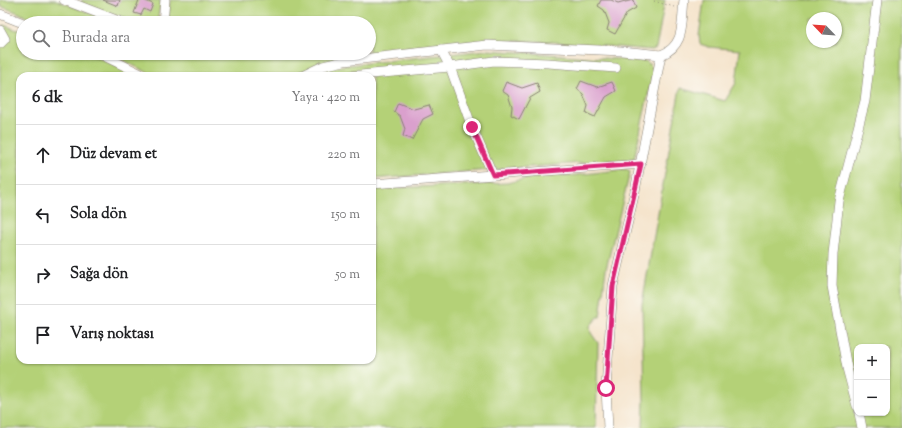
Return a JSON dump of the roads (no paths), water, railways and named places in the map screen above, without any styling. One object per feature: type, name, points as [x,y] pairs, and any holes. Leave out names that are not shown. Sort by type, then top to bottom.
[{"type":"street","points":[[64,0],[77,2],[108,16]]},
{"type":"street","points":[[164,16],[165,0]]},
{"type":"street","points":[[376,57],[499,44],[661,55],[668,52],[678,42],[681,36],[684,0]]},
{"type":"street","points":[[854,395],[847,368],[832,286],[833,254],[839,201],[865,101],[877,0]]},
{"type":"street","points":[[0,14],[16,20]]},
{"type":"street","points":[[0,30],[5,39],[0,44]]},
{"type":"street","points":[[441,50],[450,67],[472,127],[493,175]]},
{"type":"street","points":[[608,428],[606,388],[613,286],[641,164],[661,55]]},
{"type":"street","points":[[112,60],[137,72]]},
{"type":"street","points":[[310,72],[323,66],[353,60]]},
{"type":"street","points":[[376,74],[450,67],[494,61],[616,68]]},
{"type":"street","points":[[376,184],[641,164]]},
{"type":"street","points":[[860,416],[862,428]]}]
